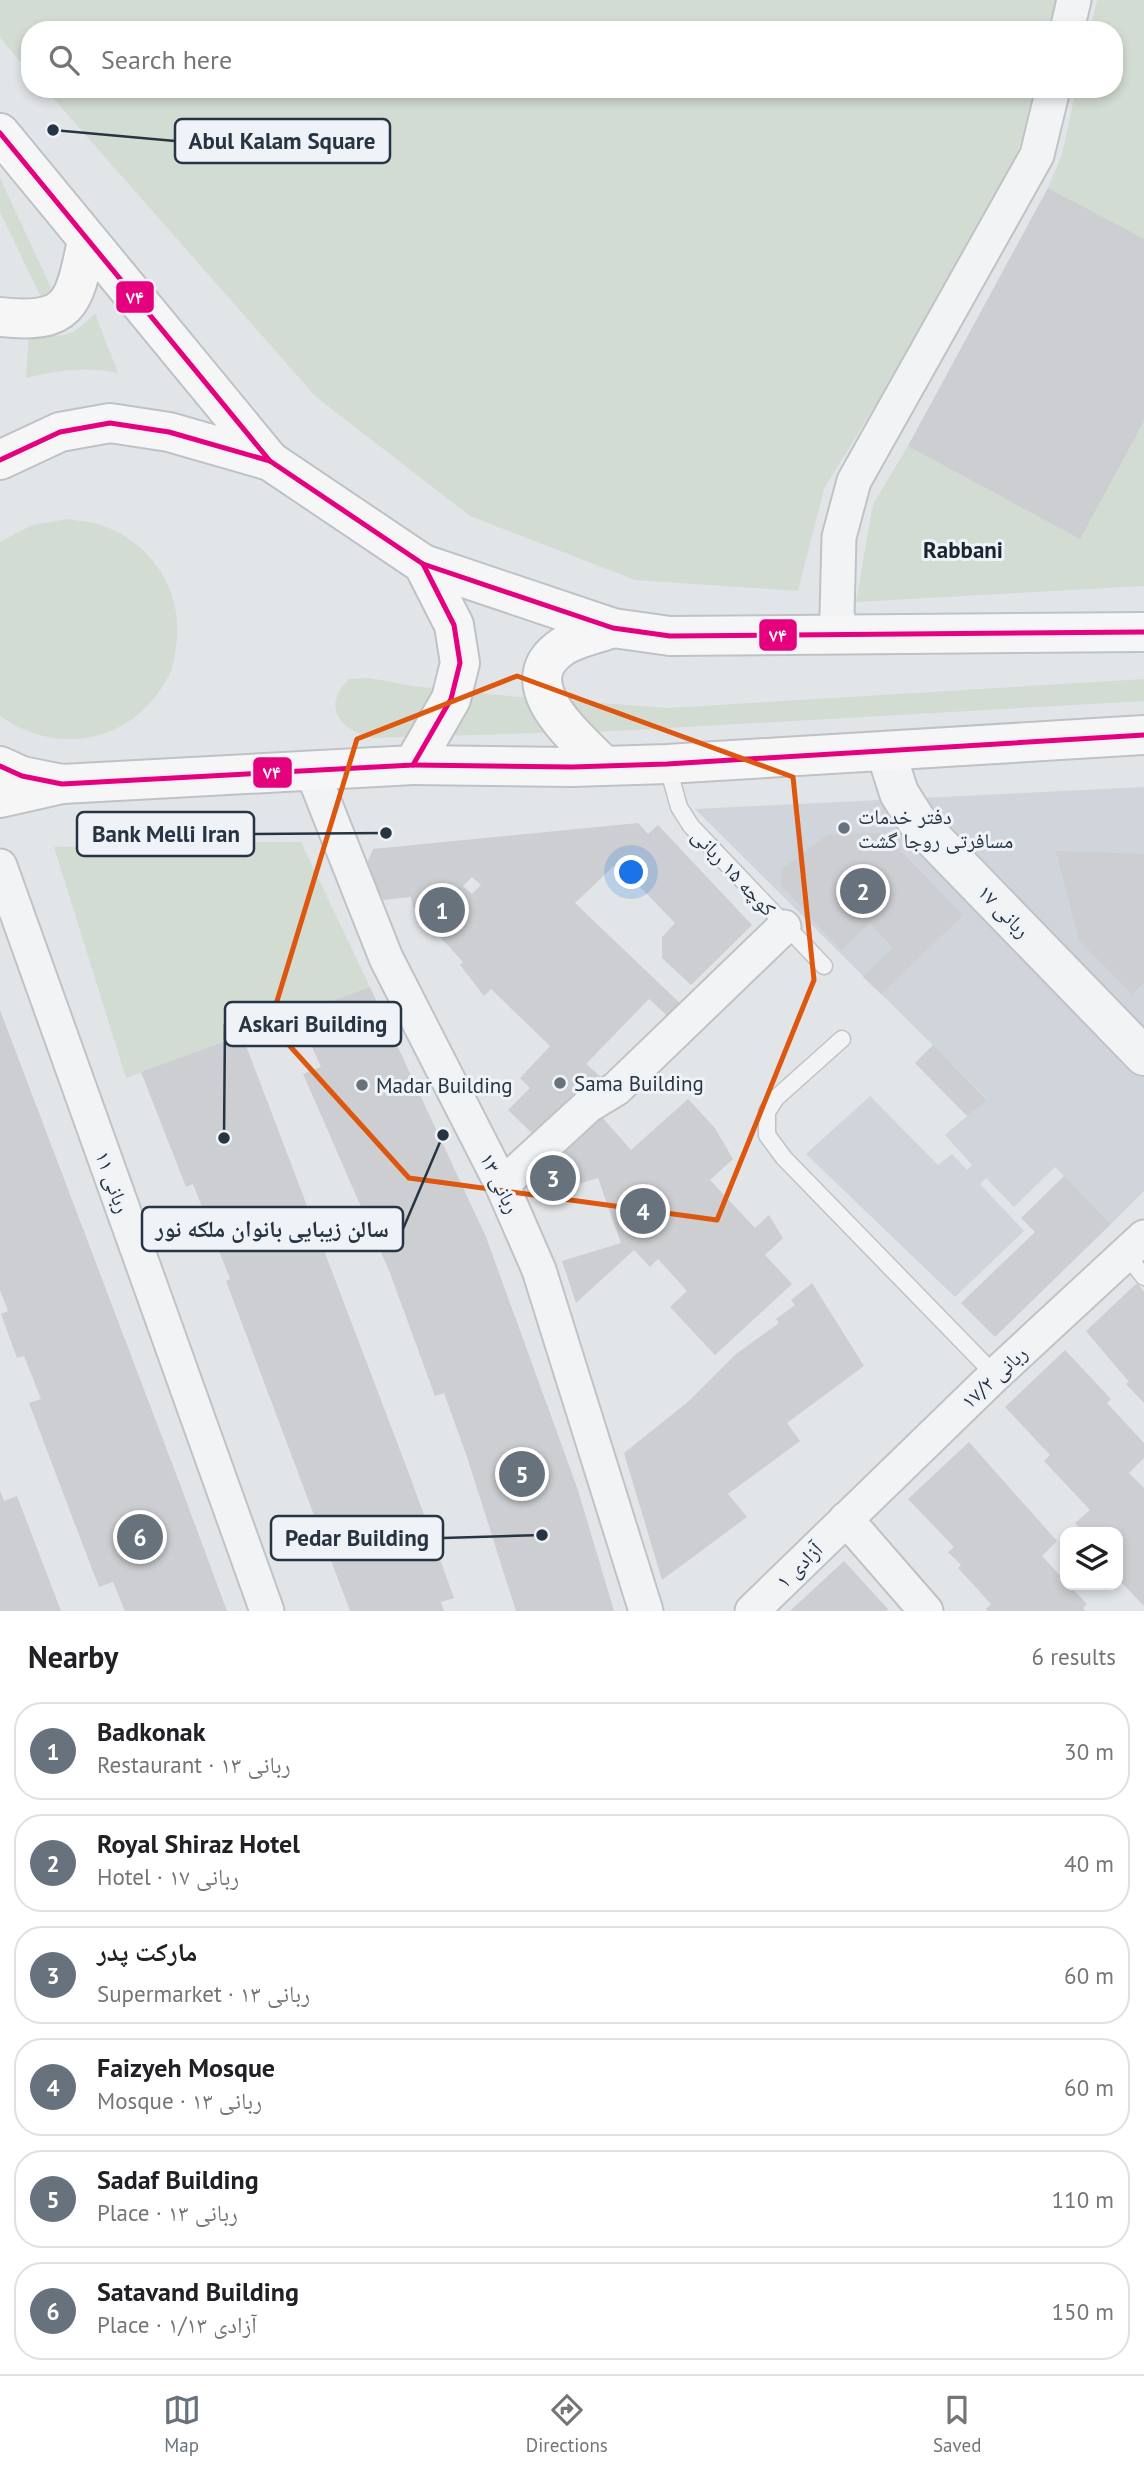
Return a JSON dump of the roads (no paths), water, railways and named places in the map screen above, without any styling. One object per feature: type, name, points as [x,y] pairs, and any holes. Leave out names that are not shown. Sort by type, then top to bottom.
[{"type":"main road","points":[[0,133],[270,461],[423,564],[613,628],[670,636],[1144,632]]},
{"type":"main road","points":[[0,317],[22,320],[53,316],[71,301],[87,241]]},
{"type":"main road","points":[[0,460],[60,432],[110,423],[169,432],[270,461]]},
{"type":"main road","points":[[413,765],[451,699],[460,663],[454,625],[423,564]]},
{"type":"main road","points":[[603,765],[562,723],[545,699],[540,682],[549,658],[563,646],[613,628]]},
{"type":"main road","points":[[0,798],[62,784],[413,765],[572,767],[667,764],[1144,735]]},
{"type":"main road","points":[[0,766],[22,776],[62,784]]},
{"type":"street","points":[[1069,21],[1074,0]]},
{"type":"street","points":[[844,636],[837,615],[839,537],[854,481],[1037,155],[1051,98]]},
{"type":"street","name":"ربانی ۱۷","points":[[886,752],[899,793],[918,822],[1144,1055]]},
{"type":"street","name":"ربانی ۱۳","points":[[312,771],[386,958],[502,1185],[539,1270],[646,1611]]},
{"type":"street","name":"ربانی ۱۱","points":[[0,866],[267,1611]]},
{"type":"street","points":[[502,1185],[588,1106],[617,1089],[784,927]]},
{"type":"street","name":"ربانی ۱۷/۲","points":[[846,1519],[995,1375],[1138,1256]]},
{"type":"street","points":[[846,1519],[926,1611]]},
{"type":"street","name":"آزادی ۱","points":[[752,1611],[846,1519]]},
{"type":"lane","name":"کوچه ۱۵ ربانی","points":[[667,764],[679,807],[691,826],[784,927],[824,965]]},
{"type":"lane","points":[[842,1039],[776,1098],[767,1112],[767,1135],[784,1158],[995,1375]]},
{"type":"place","name":"Abul Kalam Square","points":[[53,130]]},
{"type":"place","name":"دفتر خدمات مسافرتی روجا گشت","points":[[844,828]]},
{"type":"place","name":"Bank Melli Iran","points":[[386,833]]},
{"type":"place","name":"Royal Shiraz Hotel","points":[[863,891]]},
{"type":"place","name":"Badkonak","points":[[442,910]]},
{"type":"place","name":"Sama Building","points":[[560,1083]]},
{"type":"place","name":"Madar Building","points":[[362,1085]]},
{"type":"place","name":"سالن زیبایی بانوان ملکه نور","points":[[443,1135]]},
{"type":"place","name":"Askari Building","points":[[224,1138]]},
{"type":"place","name":"مارکت پدر","points":[[553,1178]]},
{"type":"place","name":"Faizyeh Mosque","points":[[643,1211]]},
{"type":"place","name":"Sadaf Building","points":[[522,1474]]},
{"type":"place","name":"Pedar Building","points":[[542,1535]]},
{"type":"place","name":"Satavand Building","points":[[140,1537]]},
{"type":"district","name":"Rabbani","points":[[963,549]]}]
